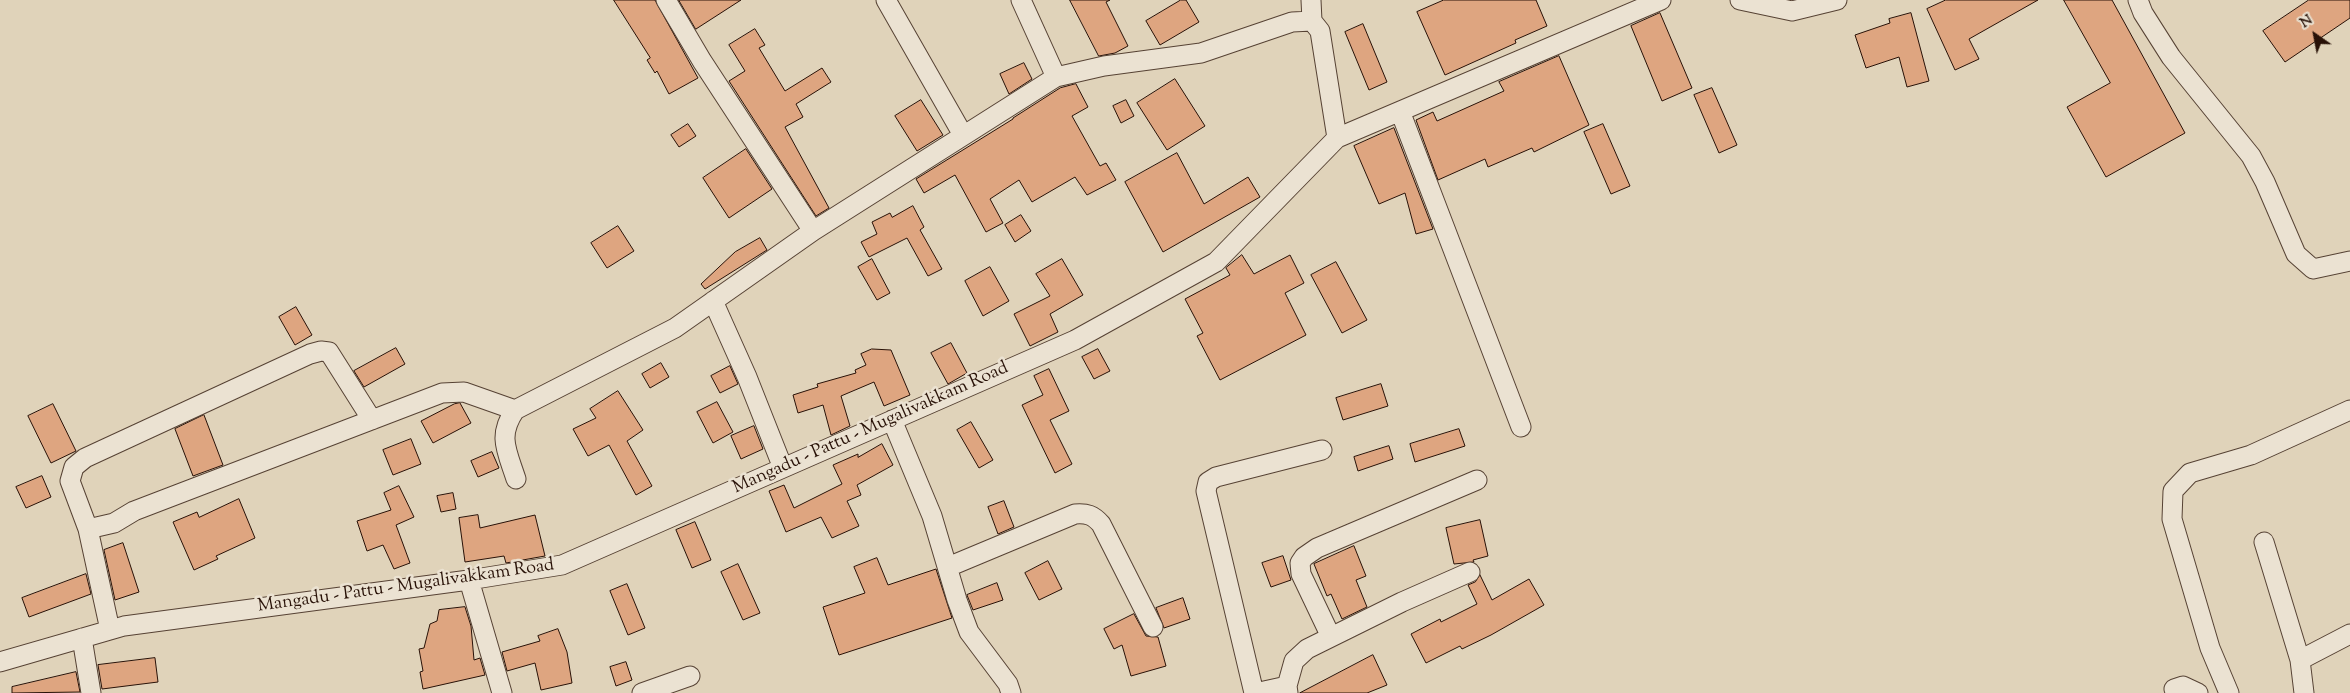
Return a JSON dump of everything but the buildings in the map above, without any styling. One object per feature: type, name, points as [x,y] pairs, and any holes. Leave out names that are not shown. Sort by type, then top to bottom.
[{"type":"street","points":[[666,0],[702,61],[814,231]]},
{"type":"street","points":[[886,0],[963,135]]},
{"type":"street","points":[[1021,0],[1056,77]]},
{"type":"street","points":[[1311,0],[1312,21],[1320,31],[1337,138]]},
{"type":"street","name":"Mangadu - Pattu - Mugalivakkam Road","points":[[0,662],[124,626],[470,580],[562,565],[1075,340],[1216,262],[1337,138],[1661,0]]},
{"type":"street","points":[[1740,0],[1782,4],[1792,11],[1837,0]]},
{"type":"street","points":[[2138,0],[2171,58],[2251,156],[2265,182],[2296,254],[2313,268],[2350,262]]},
{"type":"street","points":[[516,479],[504,434],[507,422],[516,410],[674,328],[814,231],[1056,77],[1104,66],[1201,54],[1292,22],[1312,21]]},
{"type":"street","points":[[1400,112],[1521,427]]},
{"type":"street","points":[[713,301],[747,377],[783,468]]},
{"type":"street","points":[[110,630],[88,529],[70,482],[74,467],[85,458],[310,354],[321,351],[329,352],[372,420]]},
{"type":"street","points":[[88,529],[114,523],[134,511],[442,394],[464,392],[516,410]]},
{"type":"street","points":[[2229,693],[2210,648],[2172,519],[2173,492],[2190,473],[2251,456],[2350,410]]},
{"type":"street","points":[[892,420],[932,516],[969,632],[1008,684],[1011,693]]},
{"type":"street","points":[[1322,450],[1216,477],[1208,482],[1206,492],[1255,693],[1287,690],[1294,661],[1307,649],[1402,602],[1470,572]]},
{"type":"street","points":[[1331,637],[1301,574],[1300,563],[1304,557],[1316,548],[1477,480]]},
{"type":"street","points":[[948,567],[1075,514],[1085,513],[1094,516],[1101,524],[1153,627]]},
{"type":"street","points":[[2264,542],[2300,660],[2304,693]]},
{"type":"street","points":[[470,580],[502,693]]},
{"type":"street","points":[[82,638],[91,693]]},
{"type":"street","points":[[2300,660],[2348,640]]},
{"type":"street","points":[[642,693],[690,676]]},
{"type":"street","points":[[2174,689],[2183,686],[2198,693]]}]
